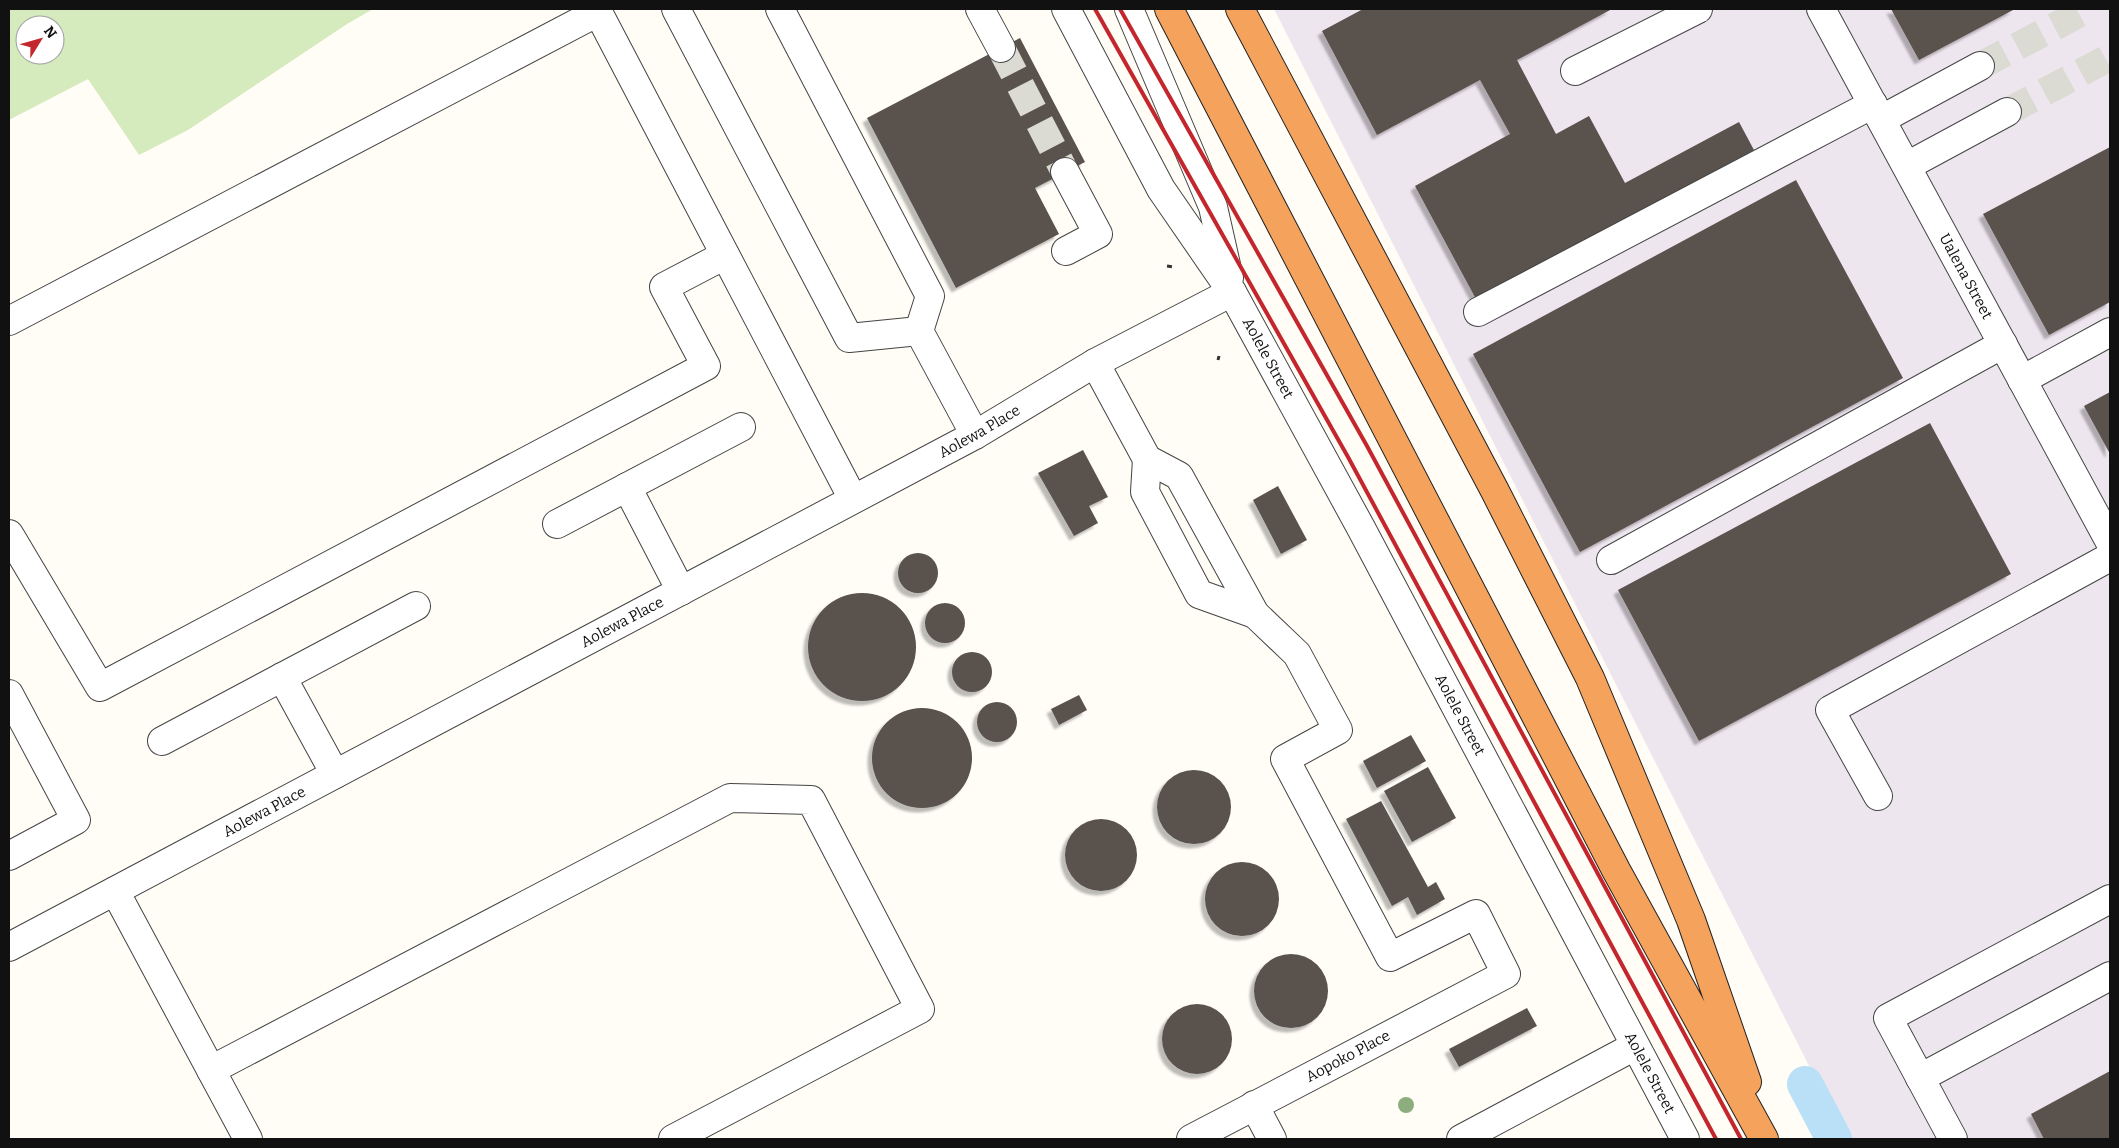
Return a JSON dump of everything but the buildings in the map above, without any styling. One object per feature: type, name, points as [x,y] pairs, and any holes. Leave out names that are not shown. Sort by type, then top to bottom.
[{"type":"highway","points":[[1169,9],[1616,870],[1765,1139]]},
{"type":"highway","points":[[1240,9],[1495,491],[1590,678],[1691,920],[1765,1139]]},
{"type":"street","points":[[676,9],[849,338],[920,331]]},
{"type":"street","points":[[780,9],[930,296],[920,331],[975,435]]},
{"type":"street","points":[[980,9],[1001,48]]},
{"type":"street","name":"Aolele Street","points":[[1066,9],[1161,189],[1232,292],[1361,528],[1685,1139]]},
{"type":"street","name":"Aolele Street","points":[[1129,9],[1213,207],[1232,292]]},
{"type":"street","points":[[1575,71],[1698,9]]},
{"type":"street","name":"Ualena Street","points":[[1821,9],[2110,542]]},
{"type":"street","points":[[9,321],[598,12],[853,499]]},
{"type":"street","points":[[1478,312],[1878,112],[1980,66]]},
{"type":"street","points":[[1906,166],[2007,112]]},
{"type":"street","points":[[1066,172],[1098,234],[1066,250]]},
{"type":"street","points":[[9,534],[100,687],[706,366],[664,287],[725,255]]},
{"type":"street","name":"Aolewa Place","points":[[9,947],[975,435],[1095,363],[1232,292]]},
{"type":"street","points":[[2022,380],[2110,332]]},
{"type":"street","points":[[1611,560],[2003,344]]},
{"type":"street","points":[[1095,363],[1147,459],[1145,492],[1199,594],[1255,614]]},
{"type":"street","points":[[557,524],[740,427]]},
{"type":"street","points":[[1147,459],[1179,476],[1255,614]]},
{"type":"street","points":[[627,487],[681,591]]},
{"type":"street","points":[[1878,796],[1830,710],[2110,557]]},
{"type":"street","points":[[162,741],[416,606]]},
{"type":"street","name":"Aopoko Place","points":[[1190,1139],[1506,974],[1476,914],[1390,957],[1285,759],[1338,730],[1297,654],[1255,614]]},
{"type":"street","points":[[282,677],[335,774]]},
{"type":"street","points":[[9,694],[76,820],[9,856]]},
{"type":"street","points":[[211,1070],[730,798],[811,800],[920,1009],[673,1139]]},
{"type":"street","points":[[115,891],[248,1139]]},
{"type":"street","points":[[1953,1139],[1888,1018],[2110,899]]},
{"type":"street","points":[[1920,1078],[2110,976]]},
{"type":"street","points":[[1461,1139],[1635,1046]]},
{"type":"street","points":[[1254,1105],[1272,1139]]},
{"type":"path","points":[[1167,266],[1174,267]]},
{"type":"shaded area","points":[[1274,9],[2110,9],[2110,1139],[1846,1139]]},
{"type":"green space","points":[[9,9],[373,9],[347,24],[188,130],[139,155],[88,79],[9,120]]},
{"type":"waterway","points":[[1805,1084],[1834,1139]]},
{"type":"tunnel","points":[[1980,66],[2088,9]]},
{"type":"tunnel","points":[[1001,48],[1065,172]]},
{"type":"tunnel","points":[[2007,112],[2110,57]]},
{"type":"railway","points":[[1095,9],[1348,457],[1716,1139]]},
{"type":"railway","points":[[1120,9],[1367,446],[1741,1139]]}]
